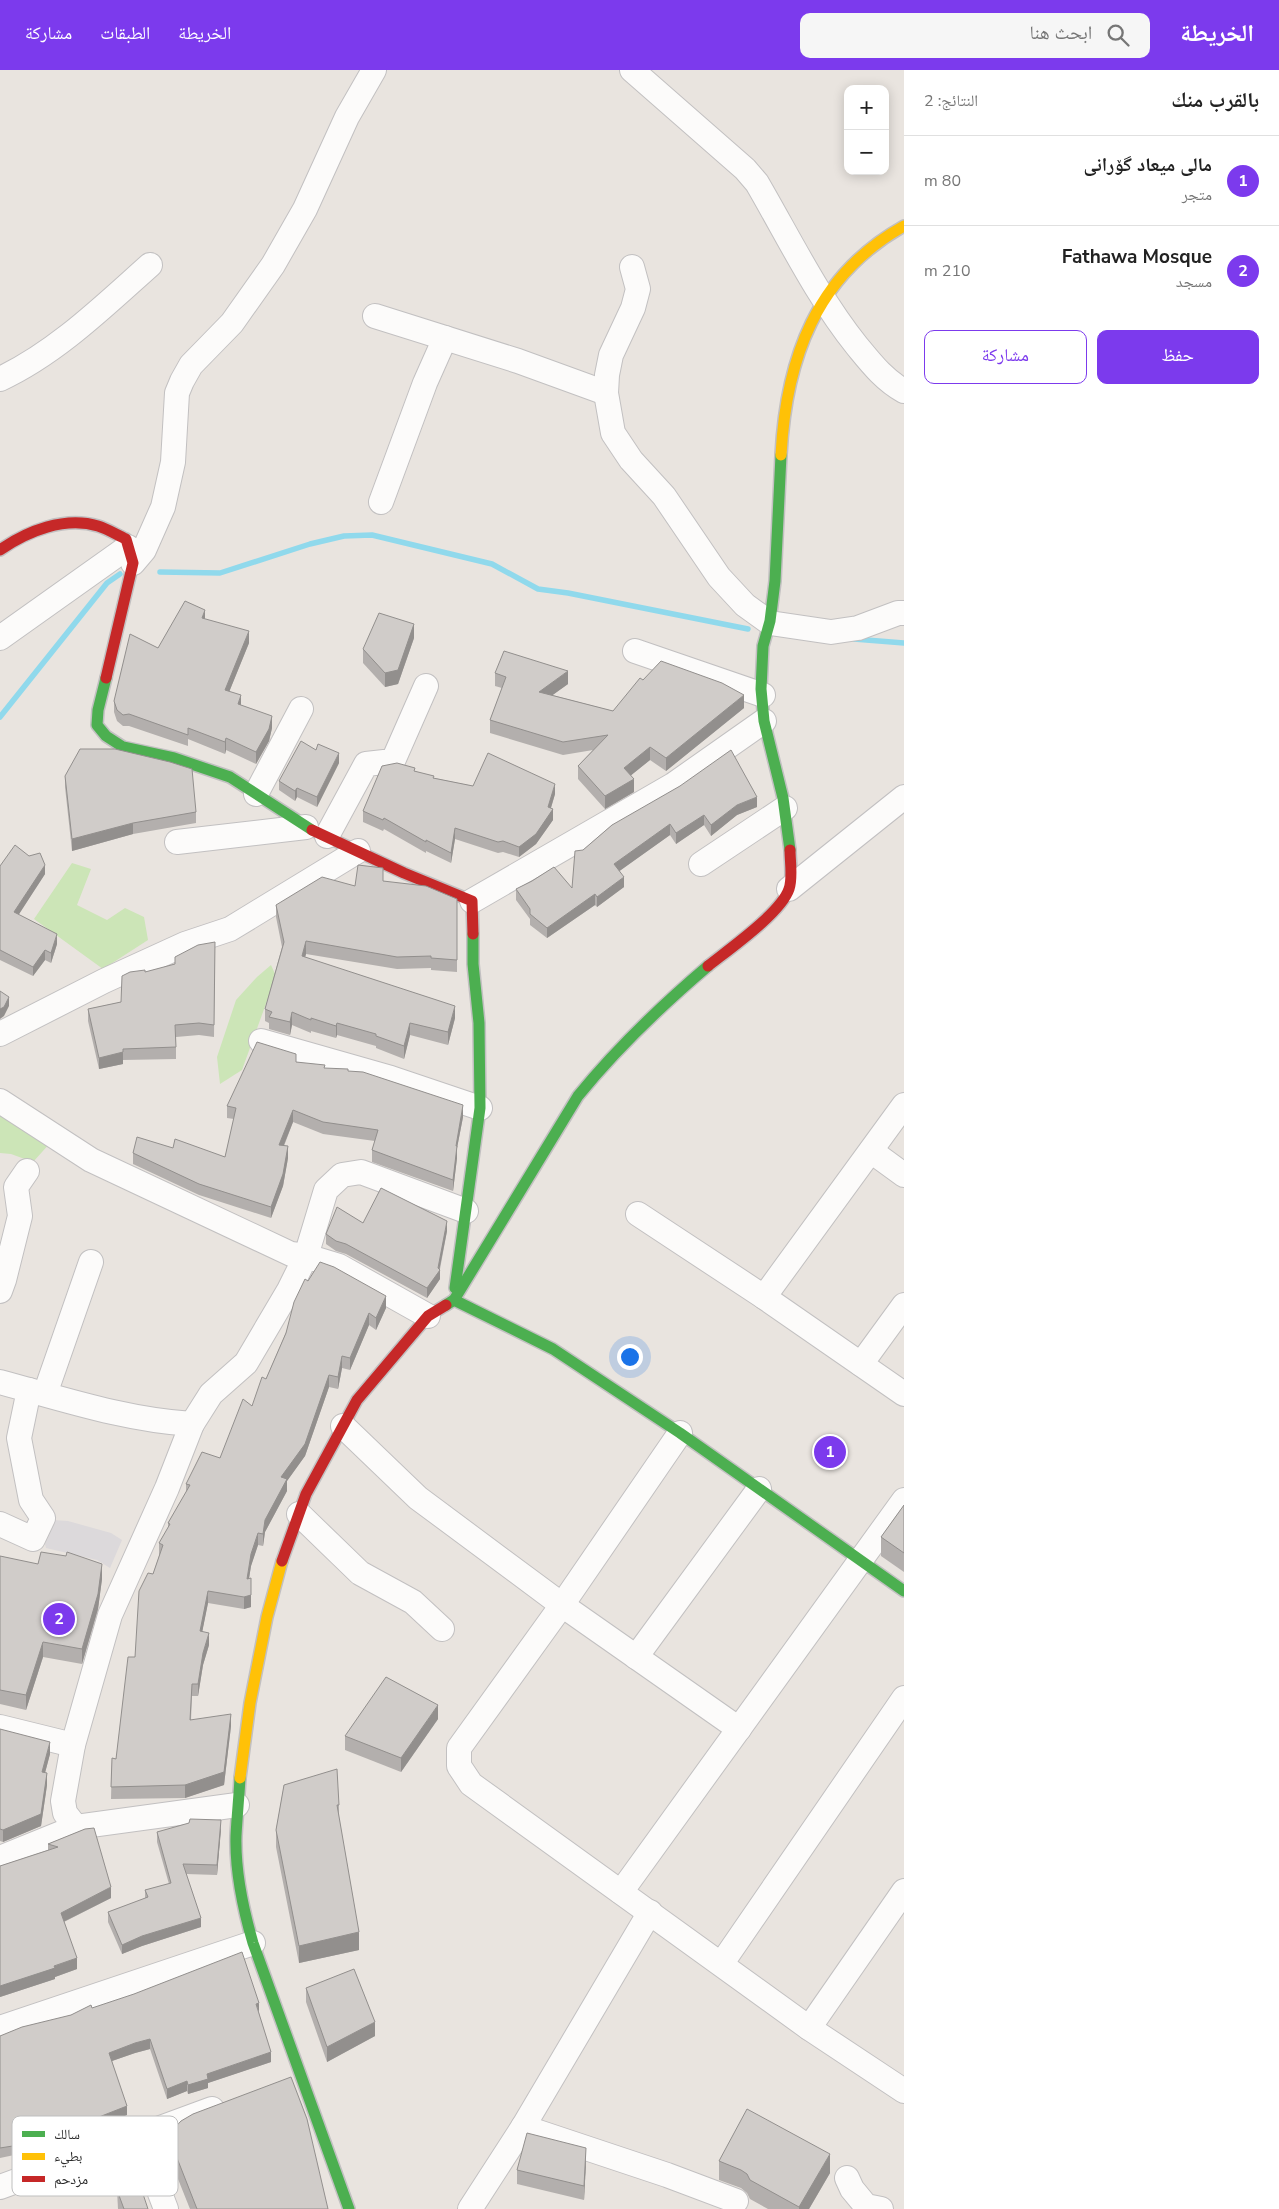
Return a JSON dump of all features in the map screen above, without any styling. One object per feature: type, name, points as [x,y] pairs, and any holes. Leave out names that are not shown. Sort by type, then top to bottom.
[{"type":"street","points":[[0,638],[131,561],[144,550],[163,507],[173,462],[177,393],[182,381],[191,365],[232,323],[273,265],[305,209],[347,117],[374,70]]},
{"type":"street","points":[[632,70],[745,169],[757,183],[823,301],[874,368],[904,391]]},
{"type":"street","points":[[789,890],[790,853],[785,808],[764,721],[762,684],[777,554],[785,412],[792,374],[803,344],[823,301],[850,265],[867,250],[895,230],[904,226]]},
{"type":"street","points":[[0,379],[17,371],[83,324],[150,265]]},
{"type":"street","points":[[632,267],[638,289],[633,308],[611,356],[607,375],[606,394],[613,433],[631,460],[664,496],[719,577],[768,629],[831,632],[858,628],[898,613],[904,613]]},
{"type":"street","points":[[375,316],[518,361],[606,394]]},
{"type":"street","points":[[381,502],[425,383],[444,338]]},
{"type":"street","points":[[0,550],[18,539],[66,523],[96,525],[126,539],[131,561],[101,694],[97,725],[100,731],[123,747],[174,758],[230,777],[317,831],[404,873],[472,901]]},
{"type":"street","points":[[635,651],[762,684]]},
{"type":"street","points":[[177,842],[317,831],[366,764],[393,761],[426,686]]},
{"type":"street","points":[[256,794],[301,710]]},
{"type":"street","points":[[472,901],[673,784],[764,721]]},
{"type":"street","points":[[349,2209],[292,2078],[245,1914],[238,1870],[236,1837],[237,1805],[250,1703],[281,1564],[306,1494],[357,1400],[428,1316],[454,1300],[548,1145],[561,1120],[602,1068],[649,1018],[773,912],[789,890],[904,797]]},
{"type":"street","points":[[701,864],[785,808]]},
{"type":"street","points":[[0,1034],[104,981],[185,944],[230,929],[358,851]]},
{"type":"street","points":[[454,1300],[480,1108],[479,1023],[473,964],[472,901]]},
{"type":"street","points":[[261,1041],[391,1078],[480,1108]]},
{"type":"street","points":[[0,1102],[92,1160],[291,1254],[306,1256],[339,1266],[428,1316]]},
{"type":"street","points":[[764,1297],[904,1105]]},
{"type":"street","points":[[871,1151],[904,1175]]},
{"type":"street","points":[[0,1291],[20,1216],[16,1187],[27,1171]]},
{"type":"street","points":[[76,1828],[65,1813],[63,1801],[73,1745],[110,1615],[167,1488],[192,1424],[211,1394],[246,1363],[289,1290],[306,1256],[326,1190],[342,1176],[361,1172],[466,1211]]},
{"type":"street","points":[[638,1214],[764,1297],[904,1394]]},
{"type":"street","points":[[0,1524],[33,1539],[43,1518],[31,1500],[19,1438],[91,1262]]},
{"type":"street","points":[[454,1300],[553,1349],[680,1433],[904,1591]]},
{"type":"street","points":[[861,1364],[904,1305]]},
{"type":"street","points":[[0,1382],[124,1416],[192,1424]]},
{"type":"street","points":[[343,1426],[418,1498],[562,1606],[739,1729]]},
{"type":"street","points":[[680,1433],[562,1606],[460,1748],[459,1766],[471,1784],[722,1963],[809,2028],[904,2092]]},
{"type":"street","points":[[636,1657],[759,1489]]},
{"type":"street","points":[[621,1892],[904,1500]]},
{"type":"street","points":[[299,1514],[360,1573],[413,1602],[442,1629]]},
{"type":"street","points":[[722,1963],[904,1698]]},
{"type":"street","points":[[0,1727],[73,1745]]},
{"type":"street","points":[[0,1858],[76,1828],[237,1805]]},
{"type":"street","points":[[809,2028],[904,1891]]},
{"type":"street","points":[[470,2209],[523,2126],[650,1912]]},
{"type":"street","points":[[0,2028],[253,1943]]},
{"type":"street","points":[[178,2123],[229,2103]]},
{"type":"street","points":[[523,2126],[667,2175],[736,2201]]},
{"type":"street","points":[[847,2178],[852,2189],[866,2206],[881,2209]]},
{"type":"street","points":[[0,2187],[12,2183]]},
{"type":"street","points":[[161,2196],[166,2209]]},
{"type":"shaded area","points":[[53,1520],[68,1521],[111,1533],[122,1540],[110,1568],[97,1560],[46,1548],[45,1544]]},
{"type":"green space","points":[[72,863],[91,869],[77,905],[107,920],[125,908],[144,917],[148,940],[103,969],[34,919]]},
{"type":"green space","points":[[271,965],[276,976],[242,1070],[220,1084],[217,1057],[236,1000]]},
{"type":"green space","points":[[0,1111],[51,1142],[33,1162],[11,1154],[0,1153]]},
{"type":"building","points":[[185,601],[205,610],[202,618],[249,631],[225,690],[241,695],[238,704],[272,716],[269,729],[256,752],[226,738],[225,742],[188,728],[188,735],[129,714],[123,715],[117,710],[114,701],[130,634],[158,648]]},
{"type":"building","points":[[379,613],[414,624],[398,670],[385,673],[363,649]]},
{"type":"building","points":[[504,651],[568,671],[539,692],[613,711],[640,678],[643,680],[661,661],[722,683],[744,695],[666,758],[650,747],[624,768],[634,779],[605,796],[578,766],[608,735],[563,742],[490,720],[506,677],[495,673]]},
{"type":"building","points":[[301,741],[316,750],[318,744],[339,753],[317,797],[297,788],[295,791],[279,781]]},
{"type":"building","points":[[80,749],[115,749],[192,769],[196,812],[133,823],[72,839],[65,776]]},
{"type":"building","points":[[731,750],[757,797],[737,805],[711,825],[704,815],[676,833],[670,824],[614,864],[624,877],[597,897],[595,894],[547,928],[530,914],[530,909],[516,889],[554,867],[572,888],[575,851],[583,850],[612,825],[680,786]]},
{"type":"building","points":[[488,753],[555,784],[548,807],[553,809],[536,834],[519,847],[455,828],[451,853],[426,840],[426,842],[384,818],[383,820],[363,811],[382,766],[397,763],[415,768],[414,771],[434,776],[433,778],[473,786]]},
{"type":"building","points":[[15,845],[29,856],[40,853],[45,865],[14,912],[57,934],[51,953],[45,950],[33,967],[0,950],[0,866]]},
{"type":"building","points":[[358,865],[383,868],[383,881],[426,886],[457,899],[457,960],[431,958],[431,956],[397,957],[306,941],[302,956],[455,1006],[448,1032],[410,1023],[404,1046],[376,1036],[376,1034],[337,1023],[336,1026],[311,1018],[311,1020],[292,1012],[290,1022],[269,1017],[272,1012],[265,1009],[284,942],[276,905],[322,877],[355,886]]},
{"type":"building","points":[[215,942],[214,1025],[199,1023],[175,1025],[176,1047],[123,1049],[123,1052],[99,1058],[88,1009],[121,1002],[122,976],[130,972],[145,970],[145,972],[175,964],[175,957],[198,945]]},
{"type":"building","points":[[0,991],[9,997],[4,1007],[0,1009]]},
{"type":"building","points":[[257,1042],[296,1054],[296,1062],[325,1065],[324,1068],[363,1072],[463,1105],[456,1146],[453,1180],[372,1150],[378,1130],[323,1122],[293,1110],[279,1145],[288,1146],[283,1174],[271,1207],[199,1184],[133,1153],[137,1137],[173,1148],[175,1139],[225,1157],[236,1108],[227,1106]]},
{"type":"building","points":[[381,1188],[447,1221],[438,1268],[440,1270],[427,1288],[326,1234],[337,1207],[363,1223]]},
{"type":"building","points":[[320,1262],[334,1267],[386,1296],[376,1318],[369,1313],[350,1358],[342,1356],[338,1377],[329,1375],[305,1444],[281,1477],[287,1479],[265,1520],[263,1534],[258,1533],[251,1554],[247,1579],[251,1578],[251,1595],[244,1597],[208,1591],[200,1631],[209,1633],[203,1653],[198,1684],[192,1684],[190,1720],[231,1714],[224,1772],[185,1785],[111,1787],[112,1758],[116,1759],[128,1657],[135,1657],[139,1591],[148,1573],[153,1574],[163,1545],[159,1543],[190,1485],[186,1484],[202,1452],[220,1458],[243,1399],[252,1406],[262,1377],[266,1379],[286,1333],[294,1302],[305,1279],[308,1281]]},
{"type":"building","points":[[904,1505],[904,1553],[881,1537]]},
{"type":"building","points":[[41,1552],[66,1556],[67,1552],[102,1564],[98,1594],[82,1649],[43,1642],[26,1695],[0,1690],[0,1556],[38,1564]]},
{"type":"building","points":[[386,1677],[438,1705],[401,1758],[345,1736]]},
{"type":"building","points":[[0,1729],[50,1742],[42,1772],[47,1773],[41,1814],[3,1830],[0,1829]]},
{"type":"building","points":[[337,1769],[339,1805],[337,1805],[359,1932],[299,1946],[276,1830],[284,1785]]},
{"type":"building","points":[[190,1819],[221,1820],[217,1865],[183,1864],[201,1918],[142,1936],[122,1945],[108,1912],[148,1897],[145,1890],[171,1883],[157,1832],[189,1823]]},
{"type":"building","points":[[94,1828],[111,1887],[61,1913],[77,1958],[54,1966],[55,1968],[0,1986],[0,1866],[58,1847],[48,1844],[85,1829]]},
{"type":"building","points":[[242,1952],[259,2003],[256,2004],[271,2052],[207,2074],[208,2079],[188,2085],[187,2081],[167,2089],[150,2039],[135,2043],[109,2053],[127,2106],[102,2116],[12,2116],[12,2146],[0,2148],[0,2036],[22,2027],[71,2015],[91,2005],[92,2008],[134,1994]]},
{"type":"building","points":[[354,1969],[375,2022],[327,2047],[306,1988]]},
{"type":"building","points":[[291,2077],[307,2119],[328,2209],[197,2209],[178,2161],[178,2124],[193,2114]]},
{"type":"building","points":[[747,2109],[830,2154],[799,2207],[750,2180],[747,2174],[741,2170],[719,2161]]},
{"type":"building","points":[[527,2133],[586,2148],[584,2186],[517,2170]]},
{"type":"building","points":[[119,2196],[144,2196],[148,2209],[124,2209]]},
{"type":"waterway","points":[[160,572],[220,573],[310,544],[344,536],[372,535],[492,564],[538,589],[568,593],[748,629]]},
{"type":"waterway","points":[[0,717],[107,583],[120,574]]},
{"type":"waterway","points":[[854,639],[904,643]]},
{"type":"traffic: fast","points":[[781,455],[775,581],[770,621],[763,646],[761,689],[764,721],[783,798],[790,850]]},
{"type":"traffic: fast","points":[[106,678],[98,710],[97,725],[106,736],[123,747],[174,758],[230,777],[312,830]]},
{"type":"traffic: fast","points":[[455,1288],[480,1108],[479,1023],[473,964],[473,934]]},
{"type":"traffic: fast","points":[[446,1305],[454,1300],[578,1096],[640,1028],[708,966]]},
{"type":"traffic: fast","points":[[454,1300],[553,1349],[680,1433],[904,1591]]},
{"type":"traffic: fast","points":[[240,1778],[236,1850],[238,1877],[246,1917],[253,1943],[349,2209]]},
{"type":"traffic: slow","points":[[781,455],[784,420],[790,386],[799,353],[811,323],[828,295],[848,269],[874,246],[904,226]]},
{"type":"traffic: slow","points":[[240,1778],[250,1703],[267,1617],[282,1561]]},
{"type":"traffic: jam","points":[[0,550],[34,531],[60,524],[85,523],[109,530],[126,539],[133,563],[106,678]]},
{"type":"traffic: jam","points":[[312,830],[404,873],[472,901],[473,934]]},
{"type":"traffic: jam","points":[[708,966],[765,920],[784,899],[791,880],[790,850]]},
{"type":"traffic: jam","points":[[282,1561],[306,1494],[357,1400],[428,1316],[446,1305]]},
{"type":"place","name":"مالی میعاد گۆرانی","points":[[830,1452]]},
{"type":"place","name":"Fathawa Mosque","points":[[59,1619]]}]
